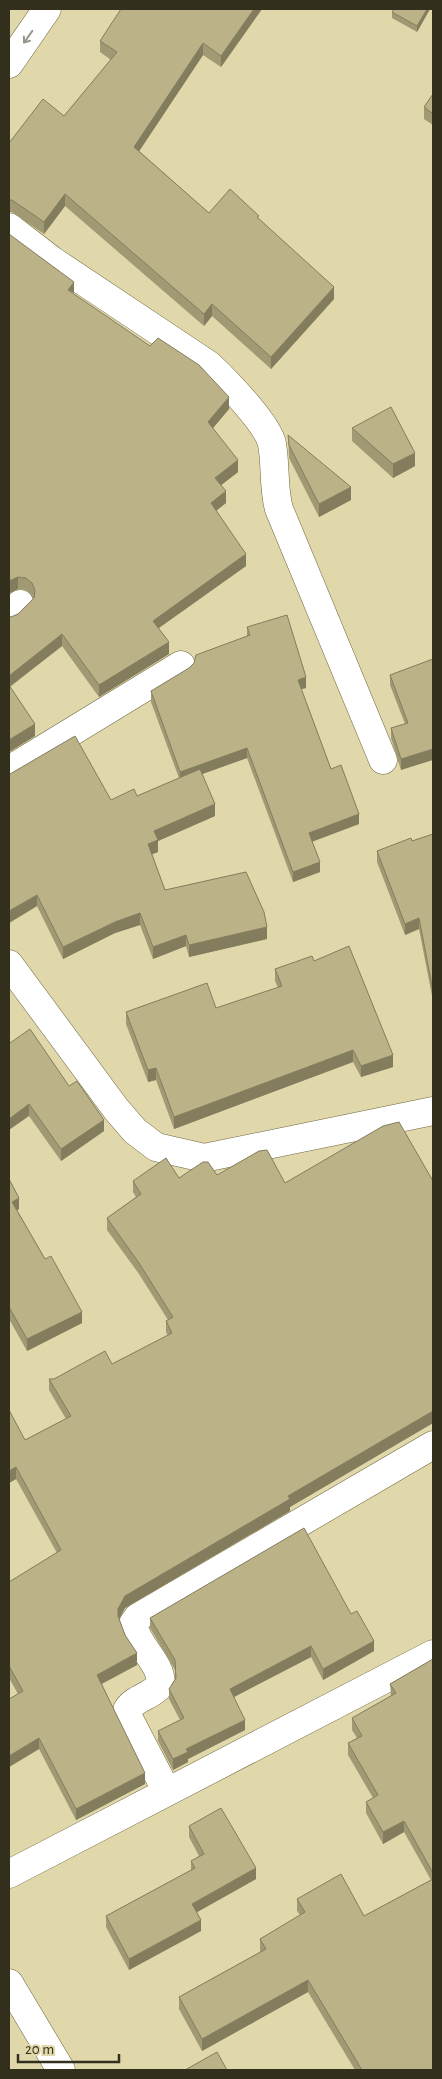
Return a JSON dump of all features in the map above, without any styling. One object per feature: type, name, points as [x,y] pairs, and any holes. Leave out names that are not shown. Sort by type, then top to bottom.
[{"type":"main road","points":[[9,64],[47,9]]},
{"type":"main road","points":[[9,227],[53,261],[209,365],[226,380],[265,430],[271,441],[274,483],[279,510],[383,760]]},
{"type":"main road","points":[[9,770],[181,665]]},
{"type":"main road","points":[[9,964],[122,1116],[135,1131],[156,1147],[204,1158],[433,1112]]},
{"type":"main road","points":[[167,1792],[127,1710],[132,1703],[158,1689],[161,1684],[158,1670],[134,1634],[133,1624],[138,1617],[433,1445]]},
{"type":"main road","points":[[9,1874],[433,1654]]},
{"type":"main road","points":[[9,1983],[61,2070]]},
{"type":"building","points":[[121,9],[254,9],[221,56],[203,43],[134,147],[209,213],[230,189],[259,216],[257,217],[334,287],[271,357],[212,304],[204,314],[65,194],[44,222],[12,200],[9,200],[9,143],[43,99],[64,116],[117,52],[100,41]]},
{"type":"building","points":[[394,9],[427,9],[417,26],[392,12]]},
{"type":"building","points":[[433,94],[433,114],[424,107]]},
{"type":"building","points":[[9,234],[74,282],[68,290],[150,346],[158,338],[199,365],[229,397],[208,422],[238,460],[215,478],[226,491],[211,503],[246,554],[153,621],[169,642],[99,685],[62,634],[9,676],[9,616],[18,614],[34,598],[35,590],[32,583],[26,578],[18,577],[9,581]]},
{"type":"building","points":[[391,407],[415,453],[393,464],[352,428]]},
{"type":"building","points":[[288,435],[351,487],[319,504],[289,445]]},
{"type":"building","points":[[287,615],[306,677],[298,680],[331,769],[341,765],[359,814],[309,833],[320,862],[293,872],[247,748],[180,772],[151,691],[189,668],[194,663],[196,655],[250,635],[247,627]]},
{"type":"building","points":[[433,659],[433,749],[401,759],[391,728],[408,723],[390,675]]},
{"type":"building","points":[[9,685],[35,724],[9,740]]},
{"type":"building","points":[[75,736],[111,800],[134,789],[137,796],[200,769],[215,804],[154,831],[158,840],[148,844],[165,890],[246,872],[264,912],[267,927],[189,945],[186,935],[153,947],[140,913],[115,922],[63,947],[37,895],[9,911],[9,774]]},
{"type":"building","points":[[433,834],[433,991],[419,918],[405,924],[377,851],[411,838],[412,841]]},
{"type":"building","points":[[349,946],[393,1055],[361,1066],[353,1050],[174,1117],[156,1068],[148,1070],[126,1012],[207,983],[216,1008],[282,986],[275,969],[312,956],[314,961]]},
{"type":"building","points":[[30,1029],[69,1086],[77,1081],[104,1120],[61,1149],[29,1104],[9,1119],[9,1042]]},
{"type":"building","points":[[399,1122],[433,1181],[433,1411],[288,1496],[290,1499],[125,1596],[118,1609],[118,1616],[125,1635],[137,1653],[97,1675],[145,1773],[76,1809],[39,1738],[9,1756],[9,1699],[23,1691],[9,1666],[9,1582],[61,1550],[16,1467],[9,1471],[9,1410],[25,1440],[71,1416],[49,1379],[54,1379],[105,1351],[112,1364],[172,1333],[166,1321],[173,1317],[139,1263],[107,1218],[141,1194],[133,1181],[166,1158],[179,1178],[203,1162],[208,1162],[217,1175],[259,1151],[267,1150],[285,1183],[383,1126]]},
{"type":"building","points":[[9,1179],[19,1198],[12,1202],[45,1259],[51,1256],[82,1312],[27,1339],[9,1307]]},
{"type":"building","points":[[304,1528],[351,1614],[357,1611],[374,1641],[323,1669],[311,1646],[230,1689],[245,1720],[186,1749],[188,1752],[173,1759],[158,1731],[184,1718],[169,1689],[176,1678],[175,1660],[150,1618]]},
{"type":"building","points":[[433,1659],[433,1873],[404,1821],[383,1832],[366,1802],[378,1795],[348,1743],[362,1736],[352,1718],[396,1693],[390,1684]]},
{"type":"building","points":[[221,1808],[256,1868],[192,1904],[201,1920],[129,1959],[106,1916],[195,1868],[191,1861],[204,1854],[189,1826]]},
{"type":"building","points":[[341,1874],[364,1916],[433,1879],[433,2070],[362,2070],[308,1980],[202,2039],[179,1997],[266,1949],[260,1939],[305,1912],[297,1899]]},
{"type":"building","points":[[217,2052],[227,2070],[185,2070]]}]
